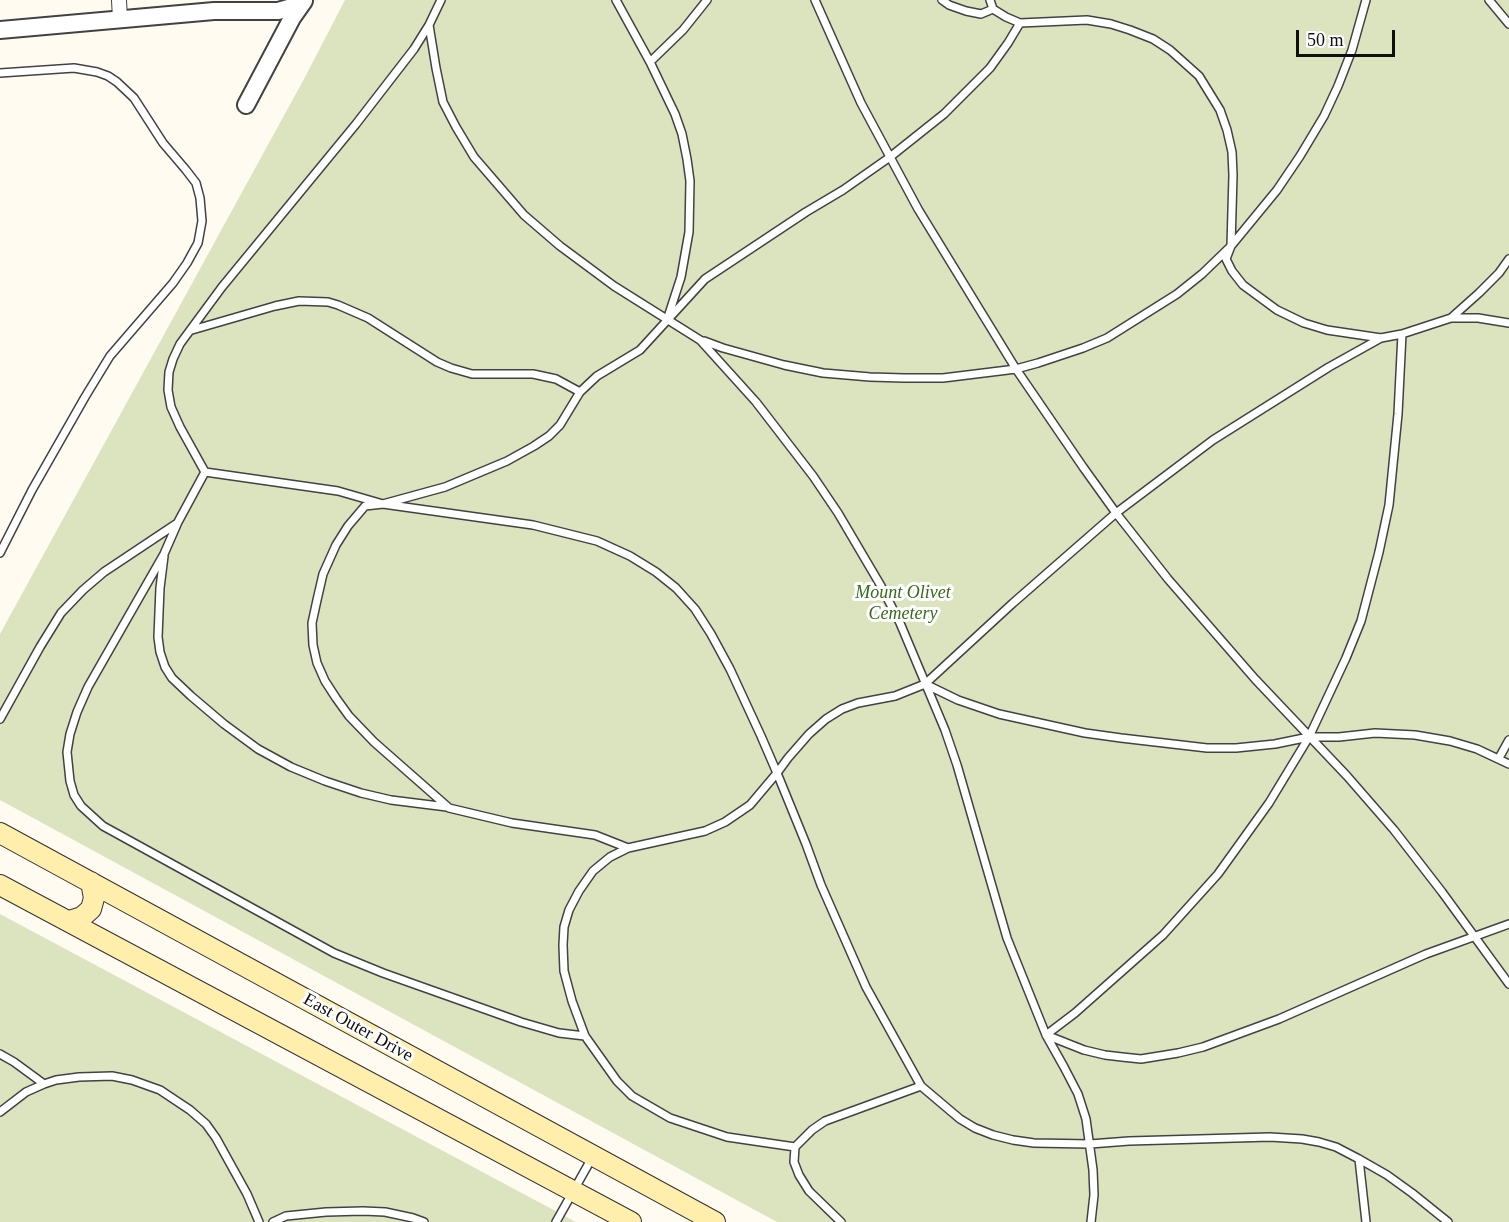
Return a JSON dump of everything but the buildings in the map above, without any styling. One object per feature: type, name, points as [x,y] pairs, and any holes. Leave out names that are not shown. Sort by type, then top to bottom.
[{"type":"main road","name":"East Outer Drive","points":[[0,833],[715,1222]]},
{"type":"main road","points":[[69,921],[82,917],[91,909],[94,898],[91,882]]},
{"type":"main road","points":[[0,885],[631,1222]]},
{"type":"street","points":[[118,0],[120,19]]},
{"type":"street","points":[[246,105],[284,17],[303,2]]},
{"type":"street","points":[[0,30],[214,11],[284,17]]},
{"type":"lane","points":[[213,11],[215,0]]},
{"type":"lane","points":[[205,472],[171,407],[168,390],[169,372],[180,344],[222,287],[356,124],[414,49],[441,0]]},
{"type":"lane","points":[[616,0],[671,105],[682,134],[690,181],[689,223],[685,255],[681,277],[667,320]]},
{"type":"lane","points":[[650,62],[683,30],[707,0]]},
{"type":"lane","points":[[815,0],[861,103],[918,209],[1016,369],[1071,450],[1116,513],[1168,579],[1255,679],[1347,776],[1394,830],[1509,984]]},
{"type":"lane","points":[[942,0],[949,5],[981,14],[993,9]]},
{"type":"lane","points":[[990,0],[993,9],[1020,23],[1087,20],[1130,30],[1153,39],[1170,50],[1199,76],[1220,110],[1232,152],[1231,246],[1226,259],[1232,271],[1243,285],[1277,310],[1304,323],[1327,330],[1381,338]]},
{"type":"lane","points":[[429,25],[443,102],[474,157],[524,215],[560,246],[614,286],[700,340],[723,348],[823,373],[870,377],[943,378],[1016,369],[1083,348],[1107,338],[1177,294],[1202,274],[1231,246],[1277,190],[1324,116],[1352,50],[1366,0]]},
{"type":"lane","points":[[1489,0],[1509,24]]},
{"type":"lane","points":[[448,808],[374,742],[349,716],[325,681],[317,663],[312,623],[316,600],[323,574],[348,526],[365,506],[383,504],[445,488],[507,461],[549,436],[560,425],[580,392],[597,376],[640,350],[705,279],[843,190],[890,157],[944,114],[990,68],[1020,23]]},
{"type":"lane","points":[[0,73],[74,68],[97,72],[117,82],[134,98],[163,142],[196,183],[202,222],[198,243],[187,263],[110,356],[32,490],[0,553]]},
{"type":"lane","points":[[1451,318],[1499,273],[1509,259]]},
{"type":"lane","points":[[192,330],[299,301],[328,302],[368,318],[437,362],[451,368],[472,374],[533,374],[556,379],[580,392]]},
{"type":"lane","points":[[795,1147],[727,1137],[670,1118],[632,1096],[617,1081],[585,1036],[564,971],[562,945],[564,927],[569,910],[593,871],[610,857],[628,848],[705,831],[725,822],[750,805],[802,742],[826,718],[858,703],[896,696],[925,684],[1116,513],[1212,440],[1329,367],[1381,338],[1402,334],[1451,318],[1478,318],[1509,323]]},
{"type":"lane","points":[[1046,1035],[1075,1013],[1135,960],[1196,899],[1218,874],[1269,803],[1309,737],[1361,621],[1379,552],[1389,505],[1394,463],[1402,334]]},
{"type":"lane","points":[[700,340],[756,402],[813,476],[838,513],[900,623],[945,730],[957,765],[1007,938],[1046,1035],[1078,1094],[1086,1119],[1094,1195],[1091,1222]]},
{"type":"lane","points":[[205,472],[338,491],[383,504],[533,525],[597,541],[630,556],[676,588],[695,609],[730,669],[777,773],[821,885],[866,987],[921,1086],[960,1119],[993,1135],[1034,1143],[1090,1144],[1186,1138],[1270,1137],[1320,1142],[1336,1147],[1387,1175],[1448,1222]]},
{"type":"lane","points":[[205,472],[164,554],[88,687],[77,712],[67,752],[69,781],[81,806],[103,826],[334,953],[383,973],[521,1022],[560,1033],[585,1036]]},
{"type":"lane","points":[[0,719],[40,647],[62,613],[104,572],[178,522]]},
{"type":"lane","points":[[164,554],[158,637],[165,667],[172,678],[190,696],[258,748],[291,767],[361,793],[391,800],[448,808],[512,823],[595,836],[628,848]]},
{"type":"lane","points":[[925,684],[958,700],[999,714],[1085,733],[1121,738],[1208,748],[1236,748],[1275,744],[1309,737],[1339,737],[1375,733],[1414,735],[1450,741],[1477,749],[1509,764]]},
{"type":"lane","points":[[1499,758],[1509,740]]},
{"type":"lane","points":[[1046,1035],[1084,1050],[1105,1055],[1141,1059],[1178,1053],[1203,1047],[1279,1019],[1387,970],[1474,935],[1509,924]]},
{"type":"lane","points":[[0,1054],[44,1084]]},
{"type":"lane","points":[[0,1112],[26,1092],[56,1080],[112,1076],[146,1084],[175,1098],[206,1124],[247,1194],[259,1222]]},
{"type":"lane","points":[[841,1222],[809,1191],[799,1175],[794,1162],[795,1147],[825,1121],[921,1086]]},
{"type":"lane","points":[[556,1222],[593,1156]]},
{"type":"lane","points":[[1359,1159],[1366,1222]]},
{"type":"lane","points":[[273,1222],[286,1216],[363,1211],[385,1212],[424,1222]]},
{"type":"green space","name":"Mount Olivet Cemetery","points":[[345,0],[1509,0],[1509,1222],[777,1222],[0,800],[0,634]]},
{"type":"green space","points":[[0,914],[576,1222],[0,1222]]}]
